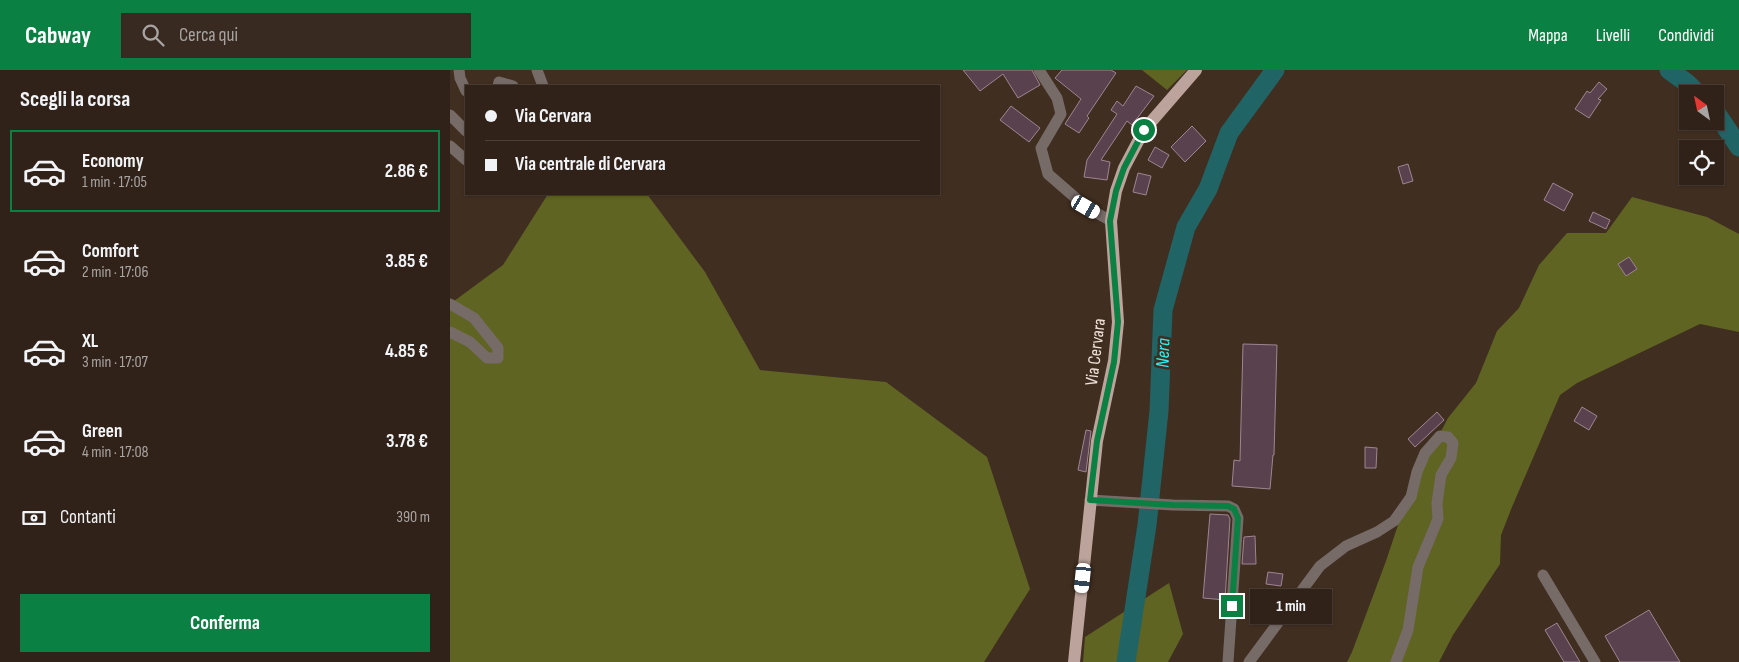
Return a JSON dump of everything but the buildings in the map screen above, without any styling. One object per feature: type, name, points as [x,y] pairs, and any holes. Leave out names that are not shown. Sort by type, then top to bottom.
[{"type":"main road","name":"Via Cervara","points":[[1074,662],[1097,441],[1114,362],[1118,322],[1110,221],[1116,191],[1124,168],[1144,130],[1196,70]]},
{"type":"street","points":[[459,70],[465,89]]},
{"type":"street","points":[[537,70],[543,85]]},
{"type":"street","points":[[1038,70],[1057,98],[1061,114],[1041,148],[1048,174],[1086,207],[1110,221]]},
{"type":"street","points":[[498,85],[499,82],[510,85]]},
{"type":"street","points":[[450,115],[465,130]]},
{"type":"street","points":[[450,146],[465,159]]},
{"type":"street","points":[[450,304],[474,318],[498,348],[498,358],[487,358],[470,342],[450,332]]},
{"type":"street","points":[[1249,662],[1320,566],[1346,546],[1378,532],[1394,521],[1411,497],[1417,472],[1425,453],[1440,436],[1448,437],[1453,443],[1451,458],[1441,475],[1437,503],[1438,518],[1418,567],[1408,630],[1396,662]]},
{"type":"street","points":[[1090,500],[1228,506],[1234,509],[1238,515],[1228,662]]},
{"type":"street","points":[[1543,575],[1595,662]]},
{"type":"green space","points":[[1142,70],[1187,70],[1167,90]]},
{"type":"green space","points":[[547,195],[648,195],[705,272],[760,370],[886,382],[987,457],[1030,589],[984,662],[450,662],[450,304],[503,265]]},
{"type":"green space","points":[[1632,197],[1707,217],[1739,234],[1739,332],[1700,324],[1577,383],[1560,395],[1501,535],[1500,564],[1453,635],[1439,662],[1347,662],[1386,561],[1408,495],[1448,418],[1476,383],[1497,331],[1519,308],[1539,265],[1567,233],[1606,233]]},
{"type":"green space","points":[[1169,583],[1183,634],[1168,662],[1083,662],[1085,637]]},
{"type":"waterway","name":"Nera","points":[[1126,662],[1147,525],[1159,411],[1163,310],[1186,227],[1208,189],[1229,133],[1275,70]]},
{"type":"waterway","name":"Nera","points":[[1669,70],[1689,85]]},
{"type":"waterway","name":"Nera","points":[[1724,124],[1739,147]]},
{"type":"route","points":[[1144,130],[1124,168],[1116,191],[1110,221],[1118,322],[1114,362],[1097,441],[1090,500],[1232,507],[1238,515],[1232,606]]}]
